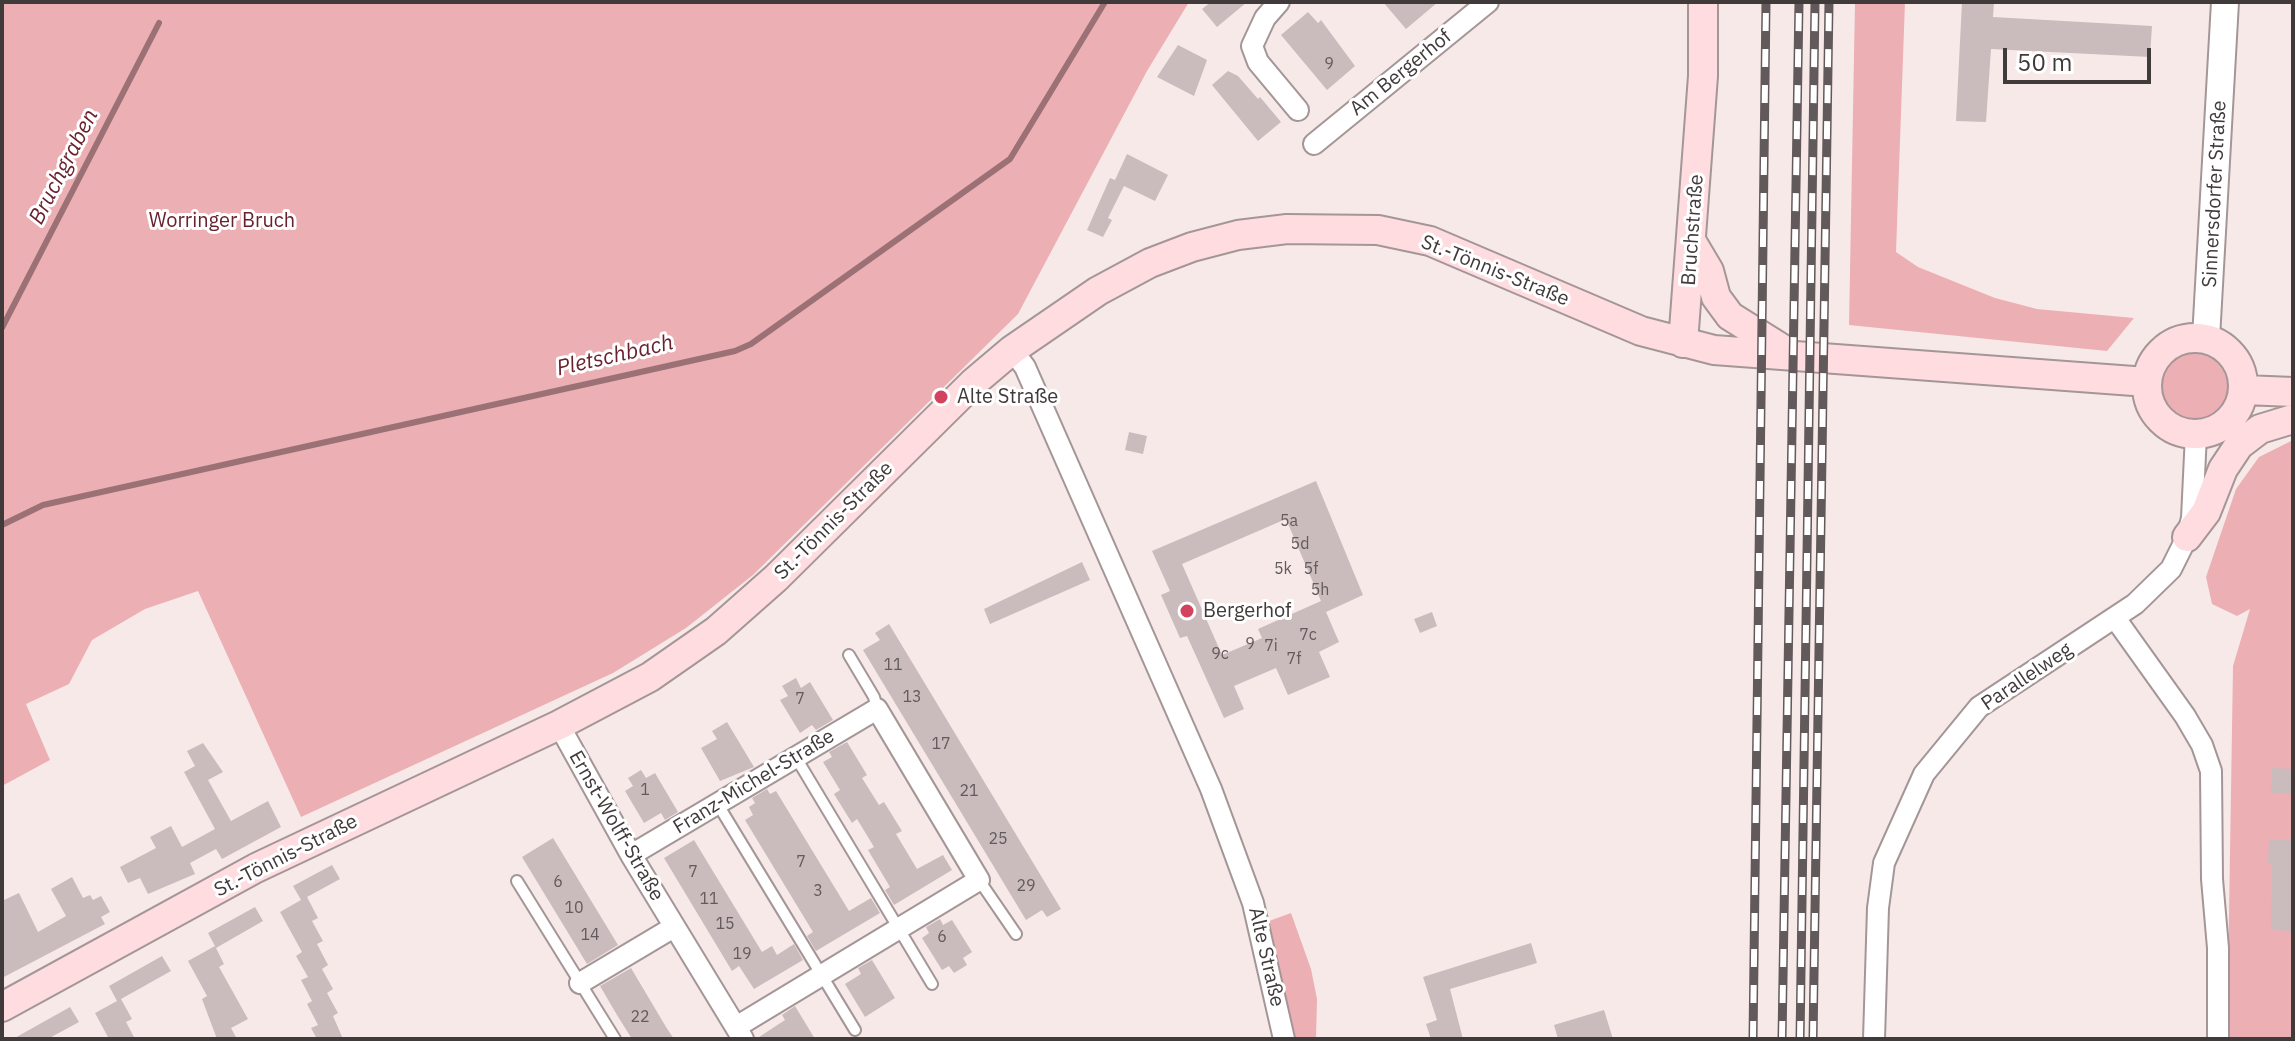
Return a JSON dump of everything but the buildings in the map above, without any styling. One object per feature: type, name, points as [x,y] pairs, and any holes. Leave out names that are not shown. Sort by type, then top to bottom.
[{"type":"main road","name":"Bruchstraße","points":[[1683,343],[1693,244],[1703,76],[1703,2]]},
{"type":"main road","name":"St.-Tönnis-Straße","points":[[2,1007],[256,868],[559,725],[650,677],[716,631],[776,578],[973,383],[1012,350],[1098,291],[1150,263],[1238,235],[1321,227],[1378,230],[1430,241],[1504,270],[1602,317],[1683,343]]},
{"type":"main road","points":[[1693,244],[1709,271],[1716,297],[1730,316],[1798,358]]},
{"type":"main road","points":[[2189,337],[2206,338],[2222,345],[2235,357],[2242,373],[2244,390],[2239,407],[2228,421],[2213,431],[2196,434],[2166,424],[2155,412],[2147,382],[2160,352],[2189,337]]},
{"type":"main road","points":[[1683,343],[1714,350],[1853,363],[2147,382]]},
{"type":"main road","points":[[2244,390],[2293,392]]},
{"type":"main road","points":[[2187,537],[2206,512],[2223,469],[2239,445],[2260,429],[2293,419]]},
{"type":"street","points":[[1279,2],[1265,18],[1252,46],[1258,62],[1298,110]]},
{"type":"street","name":"Am Bergerhof","points":[[1314,144],[1488,2]]},
{"type":"street","name":"Sinnersdorfer Straße","points":[[2206,338],[2225,2]]},
{"type":"street","name":"Alte Straße","points":[[1012,350],[1025,367],[1211,789],[1253,903],[1284,1039]]},
{"type":"street","name":"Parallelweg","points":[[1874,1039],[1878,908],[1884,863],[1924,774],[1979,707],[2115,618],[2171,569],[2187,537],[2195,488],[2196,434]]},
{"type":"street","points":[[2115,618],[2185,716],[2202,745],[2211,771],[2218,1039]]},
{"type":"street","points":[[740,1033],[821,974],[979,880],[877,709]]},
{"type":"street","name":"Franz-Michel-Straße","points":[[631,855],[877,709]]},
{"type":"street","name":"Ernst-Wolff-Straße","points":[[559,725],[631,855],[740,1033]]},
{"type":"street","points":[[580,983],[674,927]]},
{"type":"lane","points":[[849,655],[874,697],[877,709]]},
{"type":"lane","points":[[795,756],[932,984]]},
{"type":"lane","points":[[717,803],[855,1030]]},
{"type":"lane","points":[[979,880],[1016,934]]},
{"type":"lane","points":[[517,881],[615,1039]]},
{"type":"green space","name":"Worringer Bruch","points":[[2,2],[1189,2],[1147,71],[1018,314],[753,575],[686,628],[613,673],[301,817],[198,591],[145,609],[92,640],[69,684],[26,704],[50,760],[2,786]]},
{"type":"green space","points":[[1855,2],[1905,2],[1896,252],[1918,267],[1995,298],[2037,309],[2134,318],[2107,351],[1849,325]]},
{"type":"green space","points":[[2191,349],[2205,349],[2219,355],[2229,365],[2235,386],[2229,407],[2219,417],[2205,423],[2191,423],[2177,417],[2167,407],[2161,393],[2161,379],[2167,365],[2177,355]]},
{"type":"green space","points":[[2293,440],[2293,1039],[2227,1039],[2233,666],[2250,609],[2237,616],[2212,604],[2206,577],[2236,489],[2259,457]]},
{"type":"green space","points":[[1291,913],[1311,969],[1317,999],[1316,1039],[1291,1039],[1267,926],[1269,921]]},
{"type":"waterway","name":"Pletschbach","points":[[2,525],[43,505],[735,351],[751,344],[1010,159],[1105,2]]},
{"type":"waterway","name":"Bruchgraben","points":[[2,328],[159,23]]},
{"type":"railway","points":[[1753,1039],[1766,2]]},
{"type":"railway","points":[[1782,1039],[1799,2]]},
{"type":"railway","points":[[1800,1039],[1815,2]]},
{"type":"railway","points":[[1813,1039],[1829,2]]},
{"type":"place","name":"Alte Straße","points":[[941,397]]},
{"type":"place","name":"Bergerhof","points":[[1187,611]]}]
